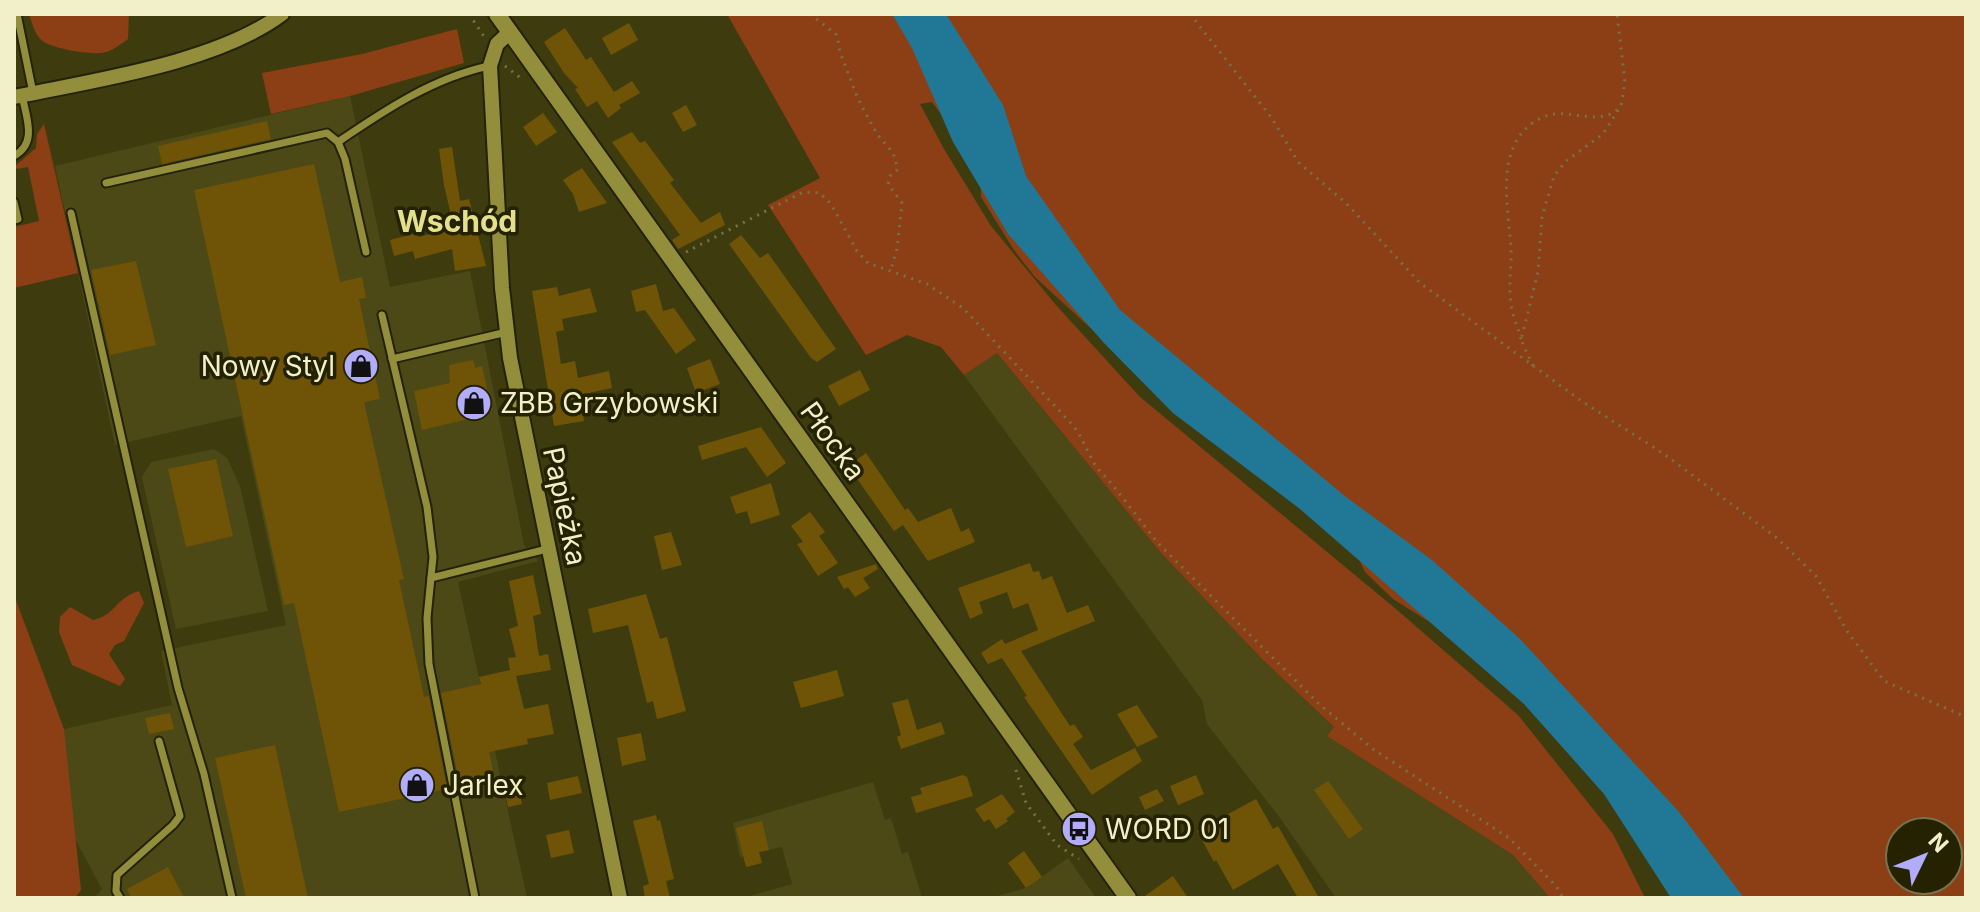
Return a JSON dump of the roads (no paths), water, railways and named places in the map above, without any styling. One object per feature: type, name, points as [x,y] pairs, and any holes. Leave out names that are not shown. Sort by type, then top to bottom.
[{"type":"street","points":[[23,95],[200,54],[249,34],[282,14]]},
{"type":"street","name":"Płocka","points":[[497,14],[1128,898]]},
{"type":"street","points":[[490,66],[493,50],[510,32]]},
{"type":"street","name":"Papieżka","points":[[490,66],[507,332],[547,549],[620,898]]},
{"type":"lane","points":[[14,156],[30,140],[17,14]]},
{"type":"lane","points":[[338,142],[429,86],[490,66]]},
{"type":"lane","points":[[106,183],[327,133],[338,142],[345,159],[366,252]]},
{"type":"lane","points":[[14,202],[18,219],[14,220]]},
{"type":"lane","points":[[71,213],[178,688],[204,774],[232,898]]},
{"type":"lane","points":[[382,315],[427,507],[433,557],[427,618],[429,664],[475,898]]},
{"type":"lane","points":[[392,359],[507,332]]},
{"type":"lane","points":[[431,578],[547,549]]},
{"type":"lane","points":[[120,898],[116,891],[117,875],[180,816],[159,741]]},
{"type":"water","points":[[892,14],[946,14],[1003,105],[1026,176],[1120,310],[1346,497],[1432,560],[1520,639],[1679,812],[1744,898],[1671,898],[1604,794],[1524,704],[1300,509],[1173,413],[1104,343],[1008,234],[953,142],[912,48]]},
{"type":"place","name":"Nowy Styl","points":[[361,366]]},
{"type":"place","name":"ZBB Grzybowski","points":[[474,403]]},
{"type":"place","name":"Jarlex","points":[[417,785]]},
{"type":"place","name":"WORD 01","points":[[1079,829]]},
{"type":"district","name":"Wschód","points":[[457,221]]}]
